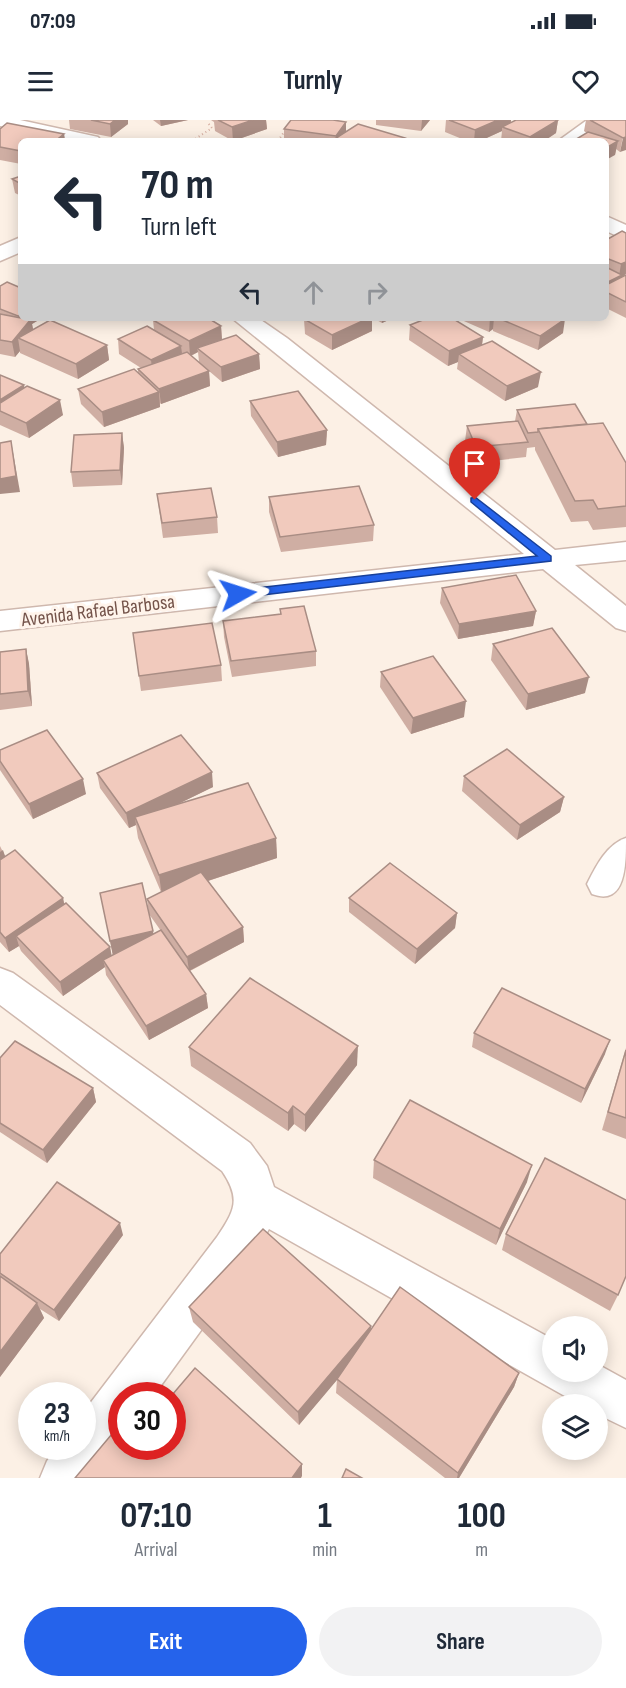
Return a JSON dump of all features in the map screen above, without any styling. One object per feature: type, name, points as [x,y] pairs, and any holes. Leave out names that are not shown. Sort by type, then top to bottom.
[{"type":"street","points":[[572,138],[599,120]]},
{"type":"street","points":[[0,121],[78,138]]},
{"type":"street","points":[[609,224],[626,234]]},
{"type":"street","points":[[0,255],[18,245]]},
{"type":"street","points":[[247,321],[288,351],[626,621]]},
{"type":"street","name":"Avenida Rafael Barbosa","points":[[0,621],[547,558],[626,551]]},
{"type":"street","points":[[604,884],[626,851]]},
{"type":"street","points":[[0,984],[236,1157],[252,1180],[255,1199],[250,1224],[232,1252],[136,1382]]},
{"type":"street","points":[[255,1199],[542,1358]]},
{"type":"street","points":[[585,1382],[626,1405]]},
{"type":"street","points":[[64,1478],[108,1419]]},
{"type":"path","points":[[197,138],[212,128],[208,123]]},
{"type":"path","points":[[279,138],[287,128]]},
{"type":"building","points":[[91,120],[115,120],[110,124]]},
{"type":"building","points":[[218,120],[253,120],[232,127]]},
{"type":"building","points":[[291,120],[346,122],[336,136],[284,129]]},
{"type":"building","points":[[449,120],[498,120],[475,130]]},
{"type":"building","points":[[516,120],[558,120],[530,137],[502,127]]},
{"type":"building","points":[[590,120],[626,120],[626,137],[623,138]]},
{"type":"building","points":[[7,123],[64,134],[59,138],[18,138],[18,150],[0,147],[0,129]]},
{"type":"building","points":[[358,124],[405,138],[336,138]]},
{"type":"building","points":[[588,132],[608,138],[578,138]]},
{"type":"building","points":[[609,138],[618,141],[609,146]]},
{"type":"building","points":[[622,231],[626,233],[626,262],[621,264],[609,259],[609,238]]},
{"type":"building","points":[[609,268],[622,275],[609,282]]},
{"type":"building","points":[[626,275],[626,302],[609,294],[609,284]]},
{"type":"building","points":[[7,282],[18,287],[18,316],[0,309],[0,286]]},
{"type":"building","points":[[0,314],[18,317],[18,321],[29,321],[12,342],[0,340]]},
{"type":"building","points":[[48,321],[52,321],[107,345],[76,364],[18,338]]},
{"type":"building","points":[[155,321],[213,321],[221,326],[189,341]]},
{"type":"building","points":[[308,321],[362,321],[332,335]]},
{"type":"building","points":[[420,321],[457,321],[483,337],[449,351],[410,325]]},
{"type":"building","points":[[505,321],[562,321],[540,336]]},
{"type":"building","points":[[147,326],[181,346],[151,360],[118,339]]},
{"type":"building","points":[[236,335],[259,354],[221,367],[197,348]]},
{"type":"building","points":[[492,341],[541,372],[507,386],[459,354]]},
{"type":"building","points":[[187,352],[209,371],[159,389],[138,369]]},
{"type":"building","points":[[134,369],[159,392],[102,412],[78,389]]},
{"type":"building","points":[[0,375],[24,385],[0,400]]},
{"type":"building","points":[[27,386],[60,400],[26,423],[0,411],[0,403]]},
{"type":"building","points":[[298,391],[327,430],[277,442],[250,401]]},
{"type":"building","points":[[575,404],[587,424],[538,429],[538,432],[528,433],[517,410]]},
{"type":"building","points":[[518,421],[528,442],[476,447],[467,426]]},
{"type":"building","points":[[603,423],[626,463],[626,506],[598,509],[593,500],[575,501],[538,429]]},
{"type":"building","points":[[122,433],[120,470],[71,472],[74,435]]},
{"type":"building","points":[[11,441],[16,476],[0,479],[0,443]]},
{"type":"building","points":[[359,486],[374,525],[280,537],[269,497]]},
{"type":"building","points":[[211,488],[217,517],[162,523],[157,494]]},
{"type":"building","points":[[516,575],[536,611],[459,624],[442,588]]},
{"type":"building","points":[[304,606],[316,651],[231,661],[223,621],[281,614],[280,609]]},
{"type":"building","points":[[212,623],[221,665],[139,676],[133,633]]},
{"type":"building","points":[[552,628],[589,677],[528,694],[493,644]]},
{"type":"building","points":[[26,649],[28,691],[0,694],[0,652]]},
{"type":"building","points":[[433,656],[466,701],[413,718],[381,672]]},
{"type":"building","points":[[47,730],[83,779],[29,804],[0,761],[0,750]]},
{"type":"building","points":[[181,735],[212,772],[126,813],[97,773]]},
{"type":"building","points":[[507,749],[564,797],[520,825],[464,776]]},
{"type":"building","points":[[248,783],[276,838],[159,875],[135,817]]},
{"type":"building","points":[[15,850],[63,898],[5,938],[0,932],[0,860]]},
{"type":"building","points":[[390,863],[457,913],[417,949],[349,898]]},
{"type":"building","points":[[201,872],[243,927],[187,957],[147,899]]},
{"type":"building","points":[[142,883],[153,931],[110,941],[100,893]]},
{"type":"building","points":[[66,903],[110,947],[60,982],[16,936]]},
{"type":"building","points":[[161,930],[206,994],[146,1026],[103,960]]},
{"type":"building","points":[[250,978],[358,1046],[305,1115],[293,1106],[288,1113],[189,1047]]},
{"type":"building","points":[[502,988],[610,1040],[585,1089],[474,1033]]},
{"type":"building","points":[[15,1041],[93,1088],[43,1150],[0,1123],[0,1058]]},
{"type":"building","points":[[626,1050],[626,1118],[608,1112]]},
{"type":"building","points":[[410,1100],[532,1165],[500,1229],[374,1160]]},
{"type":"building","points":[[545,1158],[626,1200],[626,1276],[618,1295],[506,1234]]},
{"type":"building","points":[[57,1182],[120,1223],[54,1310],[0,1273],[0,1254]]},
{"type":"building","points":[[263,1229],[371,1326],[298,1412],[189,1307]]},
{"type":"building","points":[[0,1276],[37,1303],[0,1352]]},
{"type":"building","points":[[400,1287],[519,1373],[458,1473],[337,1379]]},
{"type":"building","points":[[195,1368],[302,1464],[292,1478],[75,1478],[90,1460],[96,1460],[96,1453],[108,1439],[108,1460],[186,1460],[186,1382],[183,1382]]},
{"type":"building","points":[[346,1469],[362,1478],[342,1478]]},
{"type":"route","points":[[238,594],[547,558],[475,500]]}]
